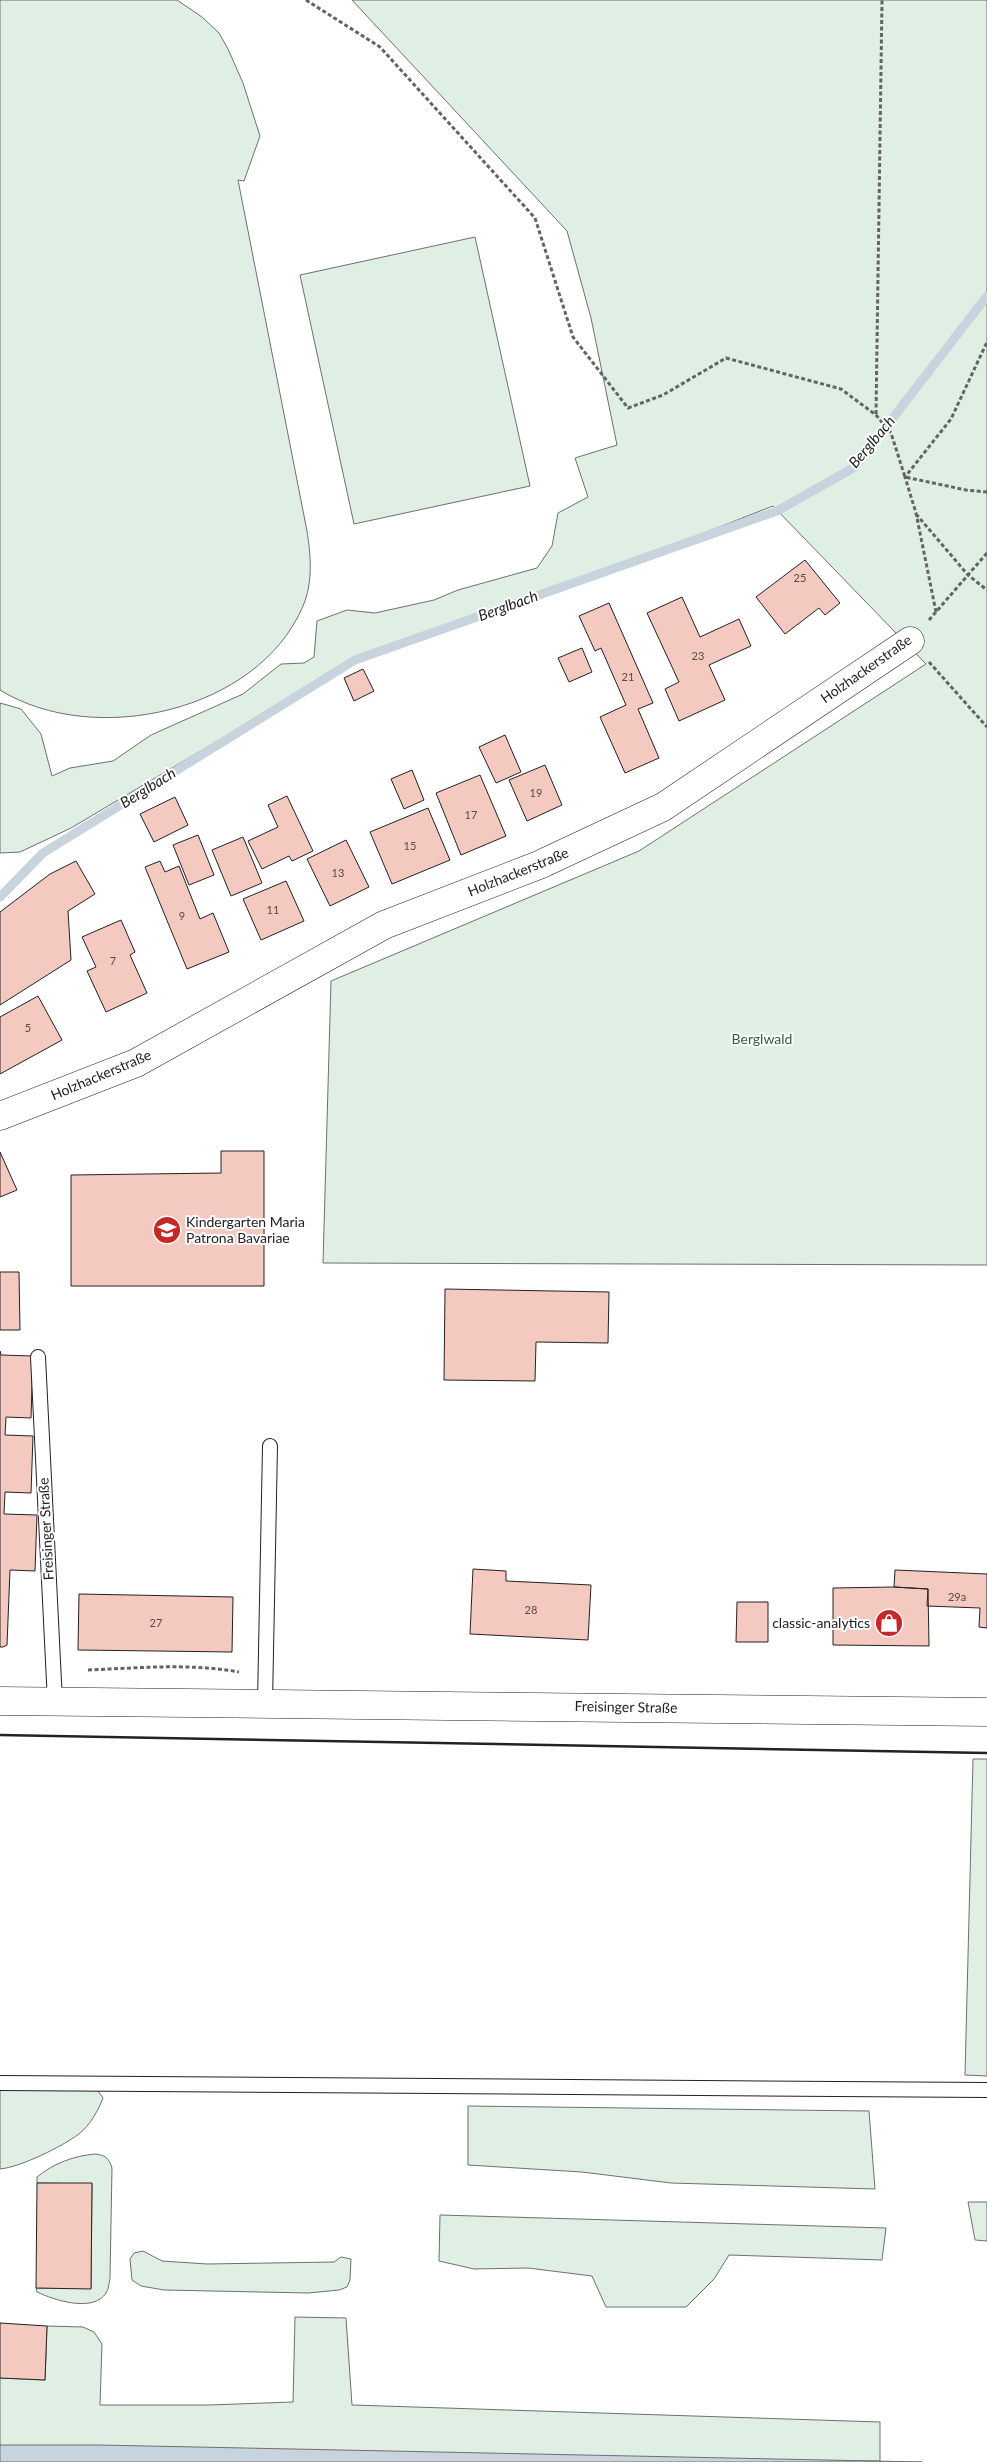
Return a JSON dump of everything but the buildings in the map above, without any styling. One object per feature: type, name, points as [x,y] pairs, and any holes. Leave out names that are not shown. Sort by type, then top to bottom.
[{"type":"street","name":"Holzhackerstraße","points":[[0,1116],[136,1063],[384,925],[539,864],[663,807],[910,641]]},
{"type":"street","name":"Freisinger Straße","points":[[0,1701],[987,1712]]},
{"type":"lane","name":"Freisinger Straße","points":[[38,1357],[55,1702]]},
{"type":"lane","points":[[265,1703],[270,1446]]},
{"type":"lane","points":[[0,2083],[987,2090]]},
{"type":"path","points":[[306,0],[380,47],[535,218],[573,337],[628,408],[663,395],[726,358],[840,388],[876,415],[891,433],[916,513],[936,612]]},
{"type":"path","points":[[876,415],[882,0]]},
{"type":"path","points":[[905,477],[951,419],[987,342]]},
{"type":"path","points":[[905,477],[966,490],[987,492]]},
{"type":"path","points":[[916,513],[968,575],[987,590]]},
{"type":"path","name":"Holzhackerstraße","points":[[910,641],[987,553]]},
{"type":"path","points":[[910,641],[987,727]]},
{"type":"green space","points":[[0,0],[177,0],[202,17],[219,33],[243,83],[260,136],[244,181],[238,180],[307,531],[310,579],[303,606],[281,642],[250,672],[212,694],[170,710],[125,717],[81,716],[38,707],[0,690]]},
{"type":"green space","name":"Berglwald","points":[[352,0],[987,0],[987,1265],[323,1263],[331,981],[639,851],[926,664],[773,506],[602,573],[357,658],[71,828],[20,852],[0,853],[0,703],[21,709],[41,734],[52,776],[70,768],[113,761],[151,735],[243,694],[281,664],[304,663],[314,657],[317,621],[347,610],[375,613],[434,600],[458,590],[537,568],[552,546],[558,513],[588,497],[575,458],[617,445],[591,318],[567,231]]},
{"type":"green space","points":[[475,237],[530,486],[354,524],[300,275]]},
{"type":"green space","points":[[973,1759],[987,1759],[987,2076],[965,2075]]},
{"type":"green space","points":[[89,2088],[98,2091],[103,2098],[93,2118],[79,2134],[41,2156],[19,2165],[0,2169],[0,2089]]},
{"type":"green space","points":[[468,2106],[869,2111],[875,2189],[671,2183],[582,2172],[468,2165]]},
{"type":"green space","points":[[95,2154],[106,2158],[112,2168],[110,2278],[107,2291],[100,2299],[83,2304],[73,2303],[44,2295],[37,2292],[36,2288],[91,2288],[92,2184],[37,2183],[37,2177],[65,2161],[79,2156]]},
{"type":"green space","points":[[968,2202],[987,2202],[987,2241],[975,2240]]},
{"type":"green space","points":[[440,2215],[886,2228],[882,2260],[729,2255],[714,2279],[686,2307],[606,2307],[592,2276],[528,2268],[474,2269],[439,2261]]},
{"type":"green space","points":[[143,2251],[162,2261],[207,2264],[334,2262],[341,2257],[351,2259],[350,2280],[347,2287],[339,2290],[308,2293],[164,2290],[141,2286],[132,2280],[130,2259],[134,2253]]},
{"type":"green space","points":[[295,2317],[346,2318],[352,2405],[880,2422],[880,2461],[0,2456],[0,2378],[45,2380],[47,2326],[83,2327],[94,2332],[102,2344],[100,2405],[209,2405],[293,2402]]},
{"type":"shaded area","points":[[0,2445],[99,2445],[922,2462],[0,2462]]},
{"type":"waterway","name":"Berglbach","points":[[0,897],[43,853],[355,660],[777,511],[855,467],[987,296]]},
{"type":"wall","points":[[0,1735],[987,1753]]},
{"type":"place","name":"Kindergarten Maria Patrona Bavariae","points":[[167,1230]]},
{"type":"place","name":"classic-analytics","points":[[889,1623]]}]
